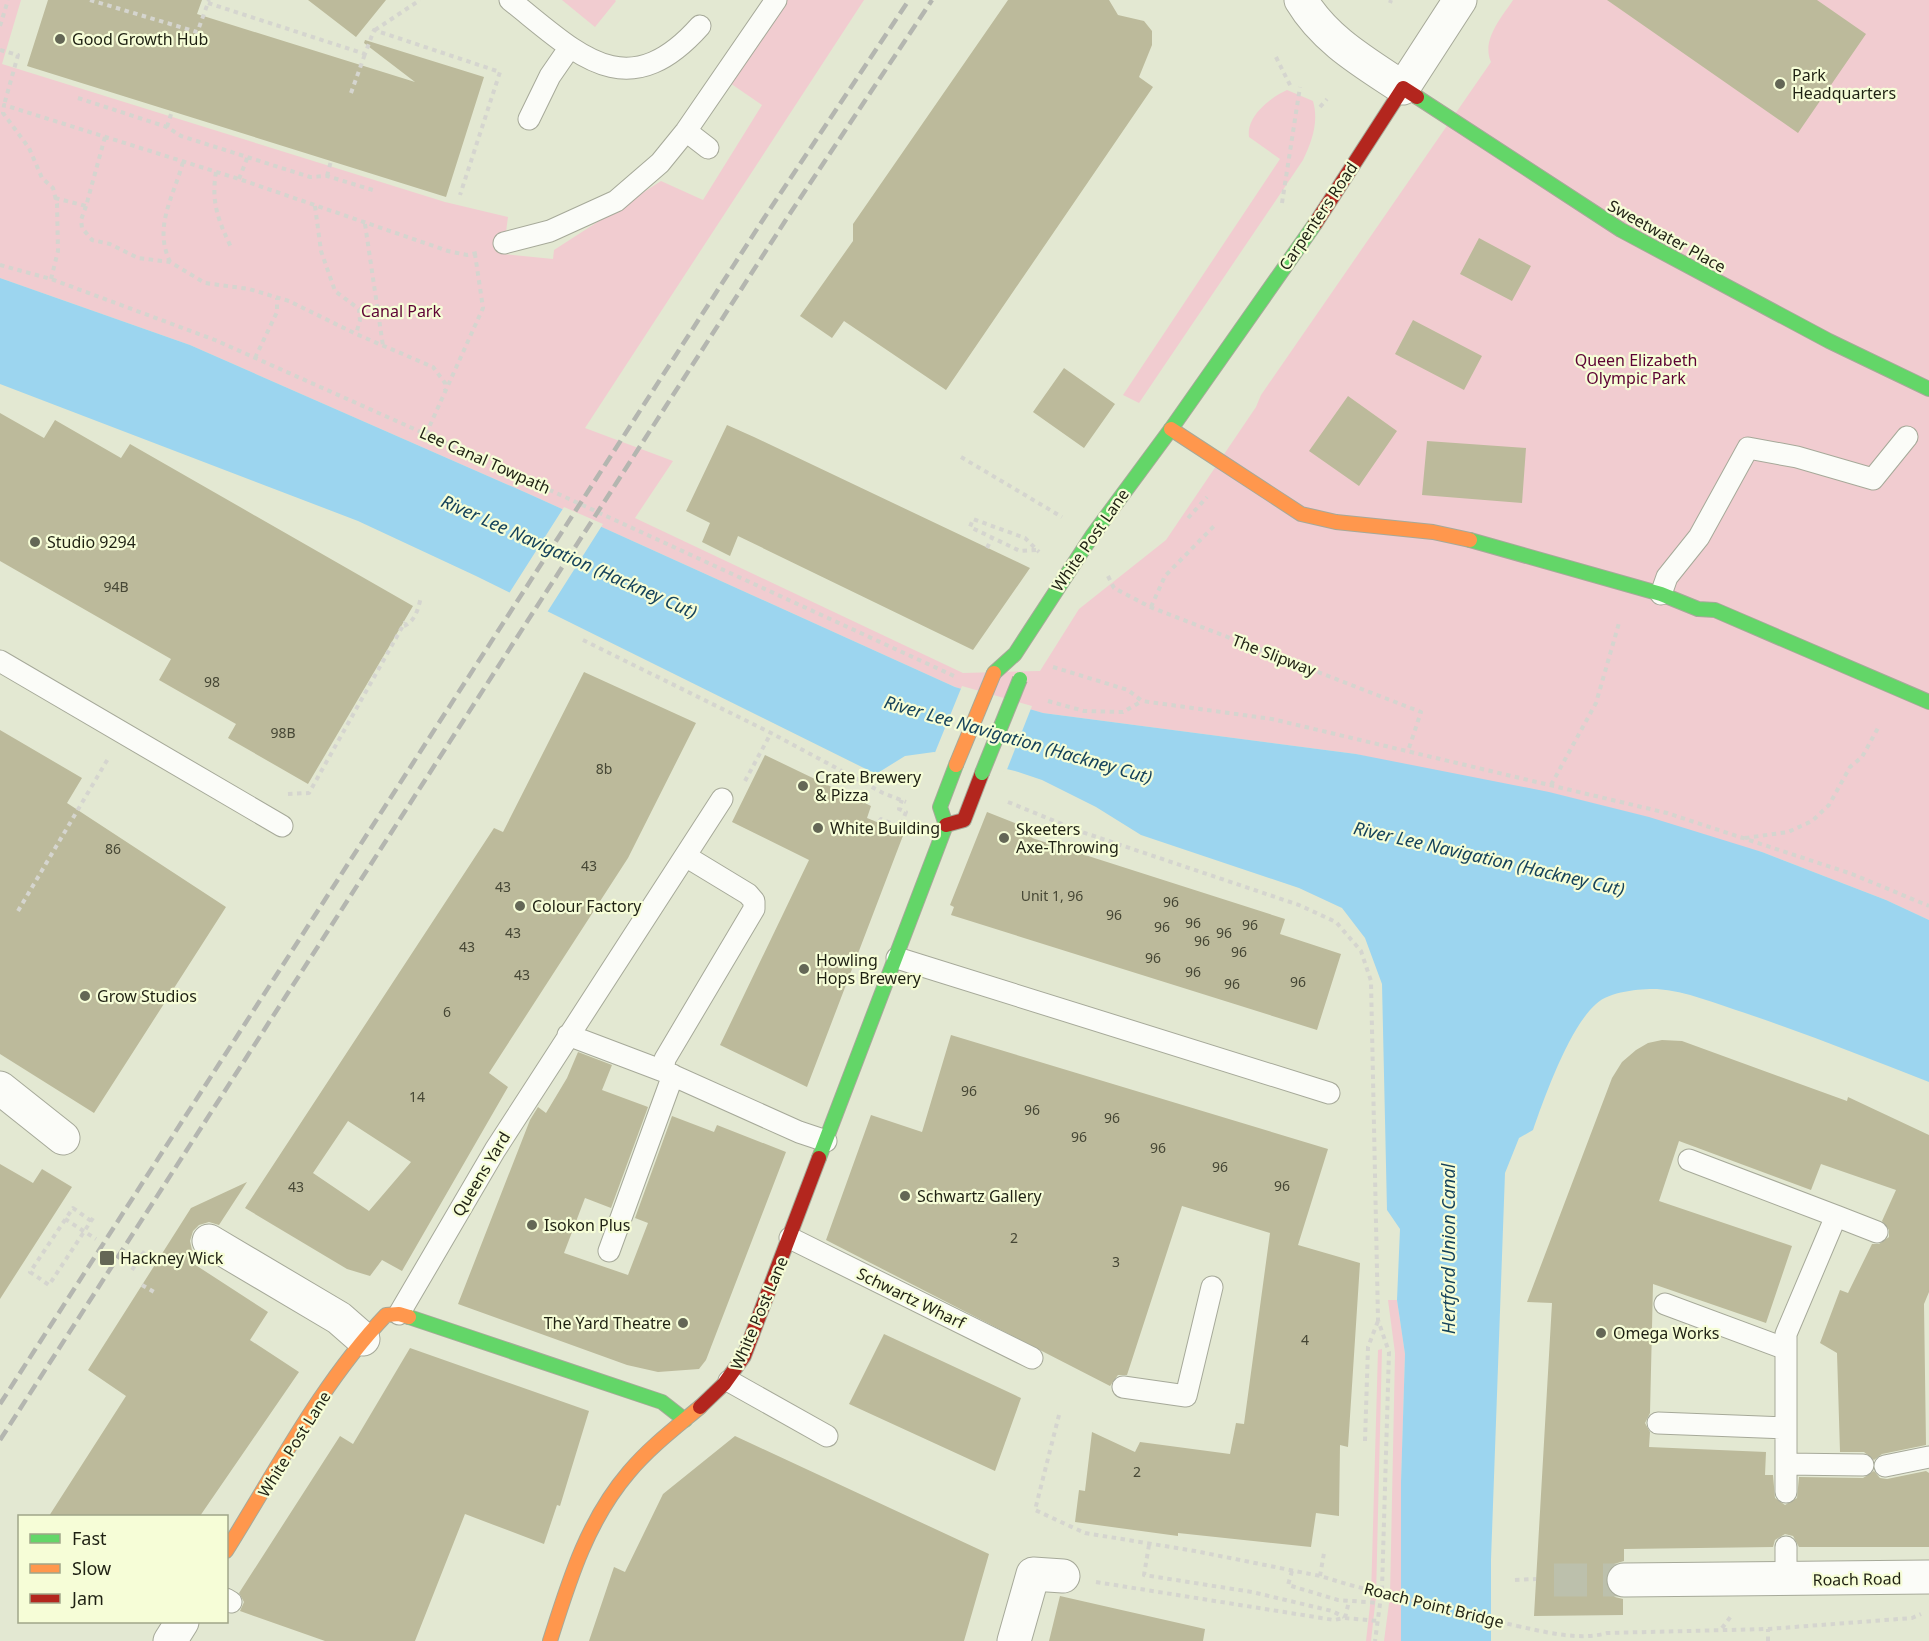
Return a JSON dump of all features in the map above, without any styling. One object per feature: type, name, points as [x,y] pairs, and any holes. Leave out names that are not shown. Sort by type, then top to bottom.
[{"type":"street","points":[[1300,0],[1319,27],[1335,42],[1402,88]]},
{"type":"street","name":"Carpenters Road","points":[[1171,429],[1314,225],[1460,0]]},
{"type":"street","name":"Sweetwater Place","points":[[1402,88],[1621,230],[1829,341],[1929,389]]},
{"type":"street","points":[[1171,429],[1259,489],[1301,514],[1336,522],[1433,532],[1661,594],[1698,609],[1715,610],[1929,702]]},
{"type":"street","name":"White Post Lane","points":[[550,1641],[576,1559],[594,1517],[628,1473],[729,1381],[744,1356],[946,825],[940,807],[994,673],[1015,654],[1050,597],[1092,536],[1171,429]]},
{"type":"street","points":[[946,825],[964,820],[1020,679],[1015,654]]},
{"type":"street","points":[[0,1088],[63,1137]]},
{"type":"street","points":[[209,1241],[339,1318],[363,1339]]},
{"type":"street","points":[[399,1314],[662,1402],[685,1420]]},
{"type":"street","name":"White Post Lane","points":[[228,1548],[326,1392],[363,1339],[386,1315],[399,1314]]},
{"type":"street","points":[[1014,1641],[1033,1574],[1063,1576]]},
{"type":"street","name":"Roach Road","points":[[1624,1580],[1929,1577]]},
{"type":"lane","points":[[510,0],[570,47],[606,67],[637,68],[660,61],[681,48],[700,26]]},
{"type":"lane","points":[[504,243],[550,231],[616,201],[660,163],[686,131],[776,0]]},
{"type":"lane","points":[[529,119],[550,76],[570,47]]},
{"type":"lane","points":[[686,131],[708,148]]},
{"type":"lane","points":[[1661,594],[1667,577],[1699,537],[1748,448],[1797,457],[1873,479],[1907,437]]},
{"type":"lane","points":[[0,661],[282,826]]},
{"type":"lane","name":"Queens Yard","points":[[399,1314],[495,1150],[568,1035],[687,857],[722,799]]},
{"type":"lane","points":[[609,1251],[668,1073],[665,1059],[753,909],[754,901],[748,894],[687,857]]},
{"type":"lane","points":[[897,958],[1329,1093]]},
{"type":"lane","points":[[568,1035],[668,1073],[799,1132],[826,1141]]},
{"type":"lane","points":[[1689,1161],[1877,1232]]},
{"type":"lane","points":[[1786,1492],[1786,1334],[1836,1216]]},
{"type":"lane","name":"Schwartz Wharf","points":[[790,1238],[1032,1358]]},
{"type":"lane","points":[[1123,1387],[1186,1395],[1212,1287]]},
{"type":"lane","points":[[1665,1304],[1786,1349]]},
{"type":"lane","points":[[729,1381],[827,1436]]},
{"type":"lane","points":[[1658,1423],[1786,1428]]},
{"type":"lane","points":[[1885,1466],[1929,1457]]},
{"type":"lane","points":[[1786,1464],[1863,1465]]},
{"type":"lane","points":[[1786,1547],[1786,1580]]},
{"type":"path","points":[[0,26],[8,0]]},
{"type":"path","points":[[90,0],[197,32]]},
{"type":"path","points":[[351,93],[374,30],[420,0]]},
{"type":"path","points":[[193,44],[209,2],[365,54]]},
{"type":"path","points":[[374,30],[500,72],[460,195]]},
{"type":"path","points":[[0,50],[18,55],[3,113],[29,148],[42,178],[53,188],[58,251],[51,279]]},
{"type":"path","points":[[1276,57],[1292,87]]},
{"type":"path","points":[[1282,203],[1300,87]]},
{"type":"path","points":[[78,98],[167,126],[181,135],[310,177],[327,176],[376,191]]},
{"type":"path","points":[[1320,107],[1327,99]]},
{"type":"path","points":[[4,105],[239,179],[448,251],[475,254],[486,252],[504,243]]},
{"type":"path","points":[[167,126],[172,111]]},
{"type":"path","points":[[105,137],[81,220],[82,228],[92,240],[110,244],[138,258],[170,262],[205,283],[249,289],[289,301],[356,334],[433,367],[445,383],[444,390]]},
{"type":"path","points":[[239,179],[248,156]]},
{"type":"path","points":[[327,176],[331,161]]},
{"type":"path","points":[[170,262],[162,233],[166,206],[183,162]]},
{"type":"path","points":[[216,172],[213,191],[219,221],[231,247]]},
{"type":"path","points":[[55,198],[86,206]]},
{"type":"path","points":[[315,206],[321,251],[334,291],[359,309],[360,321],[356,334]]},
{"type":"path","points":[[365,224],[384,346]]},
{"type":"path","points":[[426,434],[483,308],[475,254]]},
{"type":"path","name":"Lee Canal Towpath","points":[[0,265],[51,279],[215,340],[960,678]]},
{"type":"path","points":[[255,358],[277,312],[277,298]]},
{"type":"path","points":[[961,457],[983,467],[1070,522]]},
{"type":"path","points":[[1188,518],[1207,497]]},
{"type":"path","points":[[1036,550],[1020,551],[970,526],[973,519],[1025,538],[1036,550],[1048,556]]},
{"type":"path","points":[[1150,607],[1165,576],[1214,526]]},
{"type":"path","points":[[987,548],[992,538]]},
{"type":"path","name":"The Slipway","points":[[1106,566],[1114,588],[1150,607],[1421,712],[1408,751]]},
{"type":"path","points":[[262,814],[274,794],[309,793],[404,624],[409,624],[414,616],[421,596]]},
{"type":"path","points":[[1551,785],[1596,703],[1619,623]]},
{"type":"path","points":[[583,640],[771,733],[883,793],[912,804]]},
{"type":"path","points":[[1043,664],[1128,690],[1142,701],[1272,719],[1667,813],[1852,874],[1929,906]]},
{"type":"path","points":[[1050,702],[1084,711],[1123,712],[1142,701]]},
{"type":"path","points":[[1743,838],[1788,832],[1812,821],[1829,805],[1850,767],[1862,757],[1878,728]]},
{"type":"path","points":[[18,911],[123,733]]},
{"type":"path","points":[[722,799],[738,793],[771,733]]},
{"type":"path","points":[[879,822],[880,819],[900,827],[906,812],[899,808],[902,800]]},
{"type":"path","points":[[1006,801],[1134,851],[1299,905],[1336,922],[1361,951],[1371,981],[1378,1320],[1389,1352],[1385,1525],[1375,1641]]},
{"type":"path","points":[[91,1221],[73,1208],[30,1272],[49,1285],[95,1215]]},
{"type":"path","points":[[65,1219],[96,1239]]},
{"type":"path","points":[[132,1270],[146,1249]]},
{"type":"path","points":[[142,1285],[154,1292]]},
{"type":"path","points":[[1365,1441],[1368,1347],[1378,1320]]},
{"type":"path","name":"Roach Point Bridge","points":[[1059,1415],[1035,1509],[1085,1533],[1195,1551],[1320,1576],[1517,1626],[1596,1639],[1607,1633],[1768,1629],[1912,1618]]},
{"type":"path","points":[[1149,1545],[1144,1575],[1252,1592],[1332,1611],[1345,1618]]},
{"type":"path","points":[[1320,1576],[1324,1553]]},
{"type":"path","points":[[1292,1571],[1288,1586],[1349,1601],[1379,1603]]},
{"type":"path","points":[[1063,1576],[1334,1620],[1345,1618],[1378,1621]]},
{"type":"path","points":[[1515,1580],[1536,1579]]},
{"type":"path","points":[[1345,1618],[1349,1601]]},
{"type":"path","points":[[1768,1629],[1768,1641]]},
{"type":"green space","points":[[0,0],[21,0],[2,64],[445,202],[508,217],[503,254],[553,259],[554,250],[661,181],[703,200],[762,105],[727,81],[783,0],[864,0],[585,428],[673,461],[635,518],[963,673],[1040,671],[1079,609],[1166,540],[1256,407],[1261,395],[1491,62],[1489,45],[1491,37],[1513,0],[1929,0],[1929,920],[1886,900],[1762,852],[1356,754],[1043,713],[955,687],[529,494],[190,345],[0,278]]},
{"type":"green space","points":[[562,0],[615,0],[616,1],[595,27]]},
{"type":"green space","points":[[1287,90],[1313,101],[1315,109],[1314,131],[1303,160],[1139,403],[1123,395],[1280,159],[1249,137],[1249,129],[1261,108]]},
{"type":"green space","points":[[1388,1300],[1397,1300],[1405,1354],[1401,1482],[1401,1641],[1384,1641],[1390,1596],[1395,1353]]},
{"type":"green space","points":[[1382,1349],[1376,1596],[1371,1641],[1366,1641],[1371,1597],[1378,1350]]},
{"type":"water","points":[[0,278],[190,345],[529,494],[955,687],[1043,713],[1356,754],[1549,792],[1649,817],[1762,852],[1886,900],[1929,920],[1929,1082],[1791,1029],[1679,992],[1657,989],[1633,990],[1609,996],[1596,1004],[1576,1029],[1567,1045],[1533,1130],[1519,1138],[1505,1173],[1491,1560],[1491,1641],[1401,1641],[1401,1482],[1405,1354],[1397,1300],[1400,1229],[1387,1210],[1382,984],[1365,938],[1342,908],[1299,888],[1141,835],[1096,807],[1042,780],[1015,771],[934,752],[905,756],[876,774],[476,576],[358,521],[0,384]]},
{"type":"pier","points":[[564,507],[603,524],[546,614],[508,595]]},
{"type":"pier","points":[[962,686],[1032,706],[1006,772],[934,755]]},
{"type":"building","points":[[48,0],[202,0],[197,14],[415,82],[364,43],[365,40],[484,77],[446,197],[27,66]]},
{"type":"building","points":[[308,0],[386,0],[356,37]]},
{"type":"building","points":[[1008,0],[1109,0],[1118,15],[1144,21],[1152,31],[1152,45],[1139,77],[1153,87],[946,390],[844,321],[832,338],[800,316],[853,241],[853,224]]},
{"type":"building","name":"Park Headquarters","points":[[1607,0],[1817,0],[1866,34],[1798,133]]},
{"type":"building","points":[[1479,238],[1531,266],[1512,301],[1460,274]]},
{"type":"building","points":[[1413,320],[1482,356],[1464,390],[1395,354]]},
{"type":"building","points":[[1064,368],[1115,404],[1084,448],[1033,412]]},
{"type":"building","points":[[1348,396],[1397,431],[1359,486],[1309,451]]},
{"type":"building","points":[[0,413],[44,438],[55,420],[121,458],[130,444],[413,606],[308,784],[228,738],[236,724],[159,680],[171,659],[0,561]]},
{"type":"building","points":[[727,425],[1030,568],[973,650],[738,536],[730,556],[702,542],[710,523],[686,511]]},
{"type":"building","points":[[1427,441],[1526,448],[1522,503],[1422,495]]},
{"type":"building","points":[[584,672],[696,723],[628,858],[489,1073],[508,1087],[402,1271],[382,1260],[370,1276],[347,1269],[245,1208],[494,828],[503,832]],"holes":[[[348,1121],[411,1162],[369,1211],[313,1173]]]},
{"type":"building","name":"Grow Studios","points":[[0,730],[82,778],[67,803],[226,907],[94,1113],[0,1054]]},
{"type":"building","name":"Howling Hops Brewery","points":[[765,755],[871,806],[867,818],[904,833],[807,1087],[720,1045],[809,860],[732,822]]},
{"type":"building","points":[[987,812],[1035,831],[1032,838],[1285,919],[1280,934],[1341,954],[1317,1030],[951,915],[954,907],[950,905]]},
{"type":"building","points":[[951,1035],[1328,1149],[1298,1245],[1360,1263],[1348,1447],[1340,1445],[1339,1516],[1316,1513],[1311,1547],[1178,1533],[1178,1536],[1075,1522],[1079,1490],[1085,1491],[1092,1432],[1135,1452],[1140,1442],[1230,1454],[1236,1423],[1244,1424],[1270,1233],[1182,1206],[1127,1375],[1118,1375],[1110,1386],[826,1240],[871,1115],[922,1132]]},
{"type":"building","name":"Omega Works","points":[[1662,1040],[1682,1041],[1847,1101],[1848,1097],[1929,1135],[1929,1292],[1924,1304],[1926,1445],[1882,1454],[1874,1460],[1864,1452],[1840,1452],[1837,1353],[1820,1343],[1840,1290],[1848,1293],[1872,1244],[1879,1244],[1889,1237],[1889,1230],[1882,1221],[1896,1190],[1821,1164],[1811,1190],[1679,1141],[1659,1201],[1792,1246],[1766,1323],[1653,1284],[1650,1413],[1645,1423],[1650,1432],[1649,1447],[1766,1452],[1765,1475],[1773,1475],[1775,1498],[1785,1505],[1797,1498],[1799,1477],[1863,1478],[1874,1471],[1880,1478],[1887,1479],[1926,1471],[1929,1473],[1929,1547],[1799,1547],[1793,1536],[1785,1534],[1775,1540],[1773,1547],[1624,1549],[1624,1561],[1614,1564],[1607,1571],[1605,1580],[1608,1590],[1615,1597],[1623,1599],[1623,1615],[1534,1616],[1552,1303],[1527,1302],[1612,1078],[1622,1062],[1636,1050],[1648,1043]]},
{"type":"building","points":[[578,1052],[612,1065],[602,1090],[648,1107],[611,1208],[585,1198],[564,1253],[628,1275],[648,1223],[635,1218],[672,1116],[714,1132],[717,1125],[786,1152],[706,1360],[699,1369],[658,1372],[627,1365],[458,1304],[530,1120],[538,1107],[546,1113],[567,1078]]},
{"type":"building","points":[[0,1164],[33,1183],[42,1169],[72,1187],[0,1299]]},
{"type":"building","points":[[247,1182],[219,1225],[209,1222],[199,1225],[193,1231],[190,1241],[192,1250],[199,1256],[194,1264],[268,1312],[250,1340],[299,1372],[201,1515],[50,1515],[126,1396],[88,1370],[191,1208]]},
{"type":"building","points":[[884,1334],[1021,1398],[995,1471],[849,1404]]},
{"type":"building","points":[[410,1348],[589,1411],[560,1506],[557,1505],[544,1544],[465,1514],[415,1641],[325,1641],[240,1611],[244,1602],[239,1593],[340,1436],[353,1444]]},
{"type":"building","points":[[735,1436],[989,1554],[964,1641],[589,1641],[614,1567],[625,1572],[663,1494]]},
{"type":"building","points":[[1060,1596],[1205,1629],[1203,1641],[1049,1641]]},
{"type":"tunnel","points":[[1554,1580],[1624,1580]]},
{"type":"railway","points":[[0,1404],[768,212],[909,0]]},
{"type":"railway","points":[[0,1440],[789,215],[932,0]]},
{"type":"traffic: fast","points":[[1417,97],[1621,230],[1829,341],[1929,389]]},
{"type":"traffic: fast","points":[[994,673],[1015,654],[1092,536],[1171,429],[1315,224]]},
{"type":"traffic: fast","points":[[1470,540],[1661,594],[1698,609],[1715,610],[1929,702]]},
{"type":"traffic: fast","points":[[982,773],[1020,679]]},
{"type":"traffic: fast","points":[[819,1158],[946,825],[940,807],[956,765]]},
{"type":"traffic: fast","points":[[409,1317],[662,1402],[685,1420]]},
{"type":"traffic: slow","points":[[1171,429],[1301,514],[1336,522],[1433,532],[1470,540]]},
{"type":"traffic: slow","points":[[956,765],[994,673]]},
{"type":"traffic: slow","points":[[228,1548],[300,1429],[341,1369],[386,1315],[399,1314],[409,1317]]},
{"type":"traffic: slow","points":[[550,1641],[581,1552],[614,1491],[637,1463],[700,1407]]},
{"type":"traffic: jam","points":[[1315,224],[1403,88],[1417,97]]},
{"type":"traffic: jam","points":[[946,825],[964,820],[982,773]]},
{"type":"traffic: jam","points":[[700,1407],[724,1384],[744,1356],[819,1158]]},
{"type":"place","name":"Good Growth Hub","points":[[60,39]]},
{"type":"place","name":"Park Headquarters","points":[[1780,84]]},
{"type":"place","name":"Studio 9294","points":[[35,542]]},
{"type":"place","name":"Crate Brewery & Pizza","points":[[803,786]]},
{"type":"place","name":"White Building","points":[[818,828]]},
{"type":"place","name":"Skeeters Axe-Throwing","points":[[1004,838]]},
{"type":"place","name":"Colour Factory","points":[[520,906]]},
{"type":"place","name":"Howling Hops Brewery","points":[[804,969]]},
{"type":"place","name":"Grow Studios","points":[[85,996]]},
{"type":"place","name":"Schwartz Gallery","points":[[905,1196]]},
{"type":"place","name":"Isokon Plus","points":[[532,1225]]},
{"type":"place","name":"Hackney Wick","points":[[107,1258]]},
{"type":"place","name":"The Yard Theatre","points":[[683,1323]]},
{"type":"place","name":"Omega Works","points":[[1601,1333]]},
{"type":"park label","name":"Canal Park","points":[[401,311]]},
{"type":"park label","name":"Queen Elizabeth Olympic Park","points":[[1636,369]]},
{"type":"water label","name":"River Lee Navigation (Hackney Cut)","points":[[569,557]]},
{"type":"water label","name":"River Lee Navigation (Hackney Cut)","points":[[1018,740]]},
{"type":"water label","name":"River Lee Navigation (Hackney Cut)","points":[[1489,859]]},
{"type":"water label","name":"Hertford Union Canal","points":[[1449,1249]]}]
